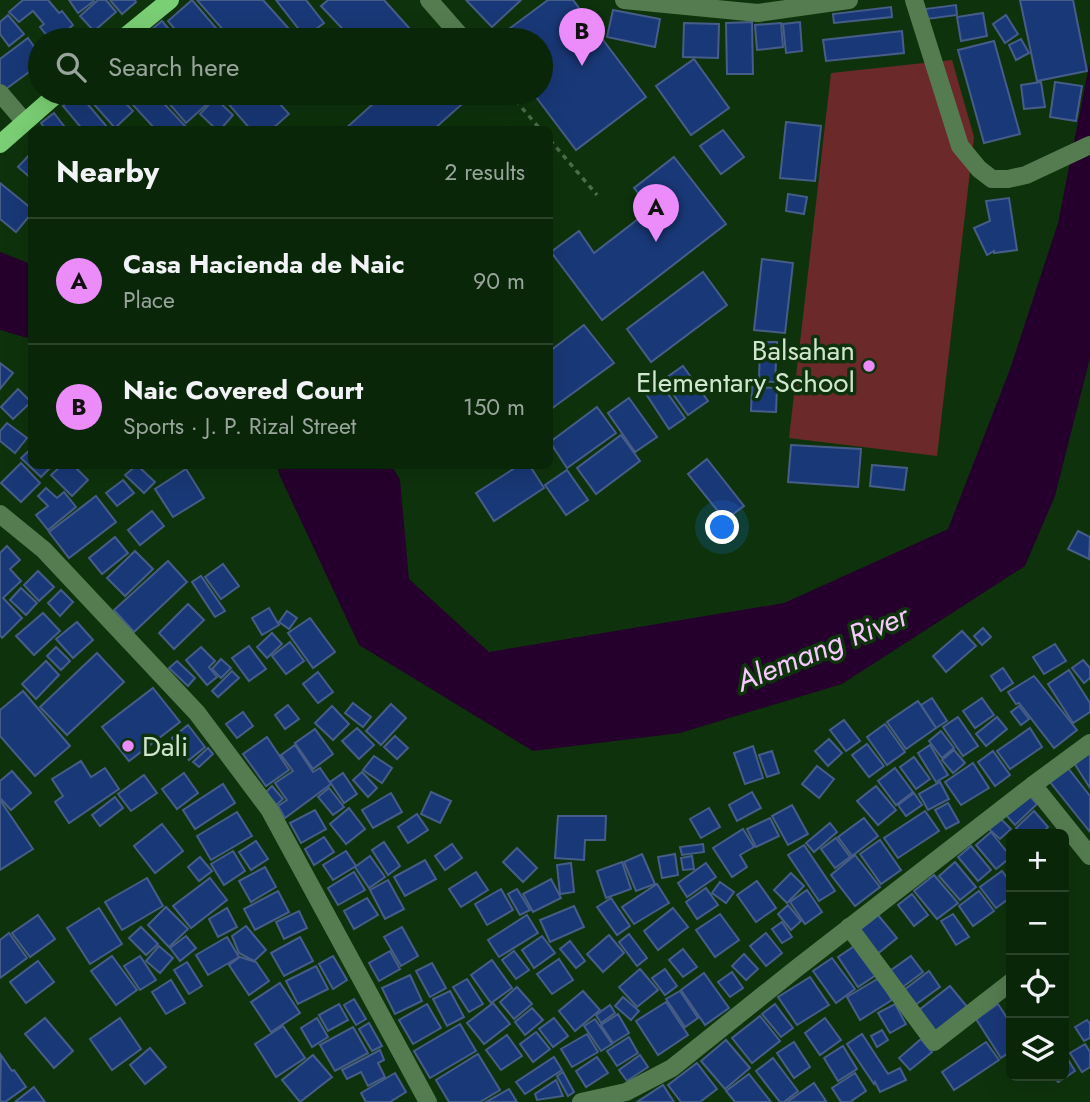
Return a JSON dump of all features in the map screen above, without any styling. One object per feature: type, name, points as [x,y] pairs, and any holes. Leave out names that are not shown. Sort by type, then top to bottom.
[{"type":"main road","points":[[135,28],[164,2]]},
{"type":"main road","points":[[0,144],[43,105]]},
{"type":"street","points":[[429,0],[454,28]]},
{"type":"street","points":[[624,0],[758,13],[849,0]]},
{"type":"street","points":[[914,0],[960,146],[979,169],[992,179],[1008,179],[1026,175],[1090,145]]},
{"type":"street","points":[[0,93],[24,121]]},
{"type":"street","points":[[0,514],[44,550],[197,713],[269,809],[428,1102]]},
{"type":"street","points":[[581,1102],[626,1092],[673,1068],[1032,785],[1090,743]]},
{"type":"street","points":[[1032,785],[1090,856]]},
{"type":"street","points":[[849,928],[934,1042],[1006,986]]},
{"type":"path","points":[[519,105],[538,126]]},
{"type":"path","points":[[553,144],[597,195]]},
{"type":"shaded area","points":[[952,60],[974,137],[937,456],[789,438],[831,73]]},
{"type":"water","name":"Alemang River","points":[[1090,61],[1090,358],[1055,496],[1025,566],[842,684],[680,733],[533,751],[359,645],[280,476],[278,469],[394,469],[400,480],[409,579],[489,652],[784,603],[948,529],[1010,369],[1058,223]]},
{"type":"water","points":[[0,252],[28,263],[28,338],[0,330]]},
{"type":"building","points":[[23,0],[48,0],[59,13],[62,11],[73,25],[69,28],[41,28],[44,24],[33,11],[19,22],[9,12]]},
{"type":"building","points":[[69,0],[93,0],[94,1],[78,13]]},
{"type":"building","points":[[98,0],[106,0],[116,12],[97,28],[91,28],[80,16]]},
{"type":"building","points":[[110,0],[135,0],[136,2],[122,14]]},
{"type":"building","points":[[192,0],[216,28],[174,28],[168,21]]},
{"type":"building","points":[[197,0],[263,0],[288,28],[222,28]]},
{"type":"building","points":[[276,0],[306,0],[324,23],[317,28],[298,28]]},
{"type":"building","points":[[328,0],[384,0],[409,28],[342,28],[321,6]]},
{"type":"building","points":[[466,0],[521,0],[492,27]]},
{"type":"building","points":[[548,0],[573,0],[646,97],[576,150],[542,105],[553,105],[553,28],[510,28]]},
{"type":"building","points":[[1020,0],[1073,0],[1087,71],[1037,81]]},
{"type":"building","points":[[956,5],[957,15],[927,19],[925,9]]},
{"type":"building","points":[[891,7],[892,17],[834,23],[833,14]]},
{"type":"building","points":[[613,10],[660,19],[655,47],[607,37]]},
{"type":"building","points":[[983,13],[987,36],[961,41],[957,17]]},
{"type":"building","points":[[8,15],[24,34],[9,46],[0,34],[0,22]]},
{"type":"building","points":[[1006,15],[1018,34],[1005,43],[993,24]]},
{"type":"building","points":[[162,21],[168,28],[154,28]]},
{"type":"building","points":[[752,22],[753,74],[727,74],[726,23]]},
{"type":"building","points":[[800,22],[802,51],[786,53],[783,24]]},
{"type":"building","points":[[684,23],[719,24],[718,58],[683,57]]},
{"type":"building","points":[[781,23],[783,47],[757,50],[755,25]]},
{"type":"building","points":[[902,31],[904,53],[826,61],[823,40]]},
{"type":"building","points":[[28,38],[28,73],[3,91],[0,86],[0,59]]},
{"type":"building","points":[[1021,39],[1029,53],[1016,60],[1009,45]]},
{"type":"building","points":[[994,41],[1020,134],[984,143],[958,50]]},
{"type":"building","points":[[694,59],[729,108],[691,135],[656,86]]},
{"type":"building","points":[[1041,82],[1045,107],[1024,109],[1021,85]]},
{"type":"building","points":[[1055,82],[1082,86],[1076,121],[1050,117]]},
{"type":"building","points":[[88,105],[106,126],[80,126],[63,106]]},
{"type":"building","points":[[95,105],[127,105],[133,111],[117,126],[113,126]]},
{"type":"building","points":[[133,105],[165,105],[185,126],[152,126]]},
{"type":"building","points":[[170,105],[206,105],[186,123]]},
{"type":"building","points":[[208,105],[222,105],[233,115],[223,126],[213,126],[200,114]]},
{"type":"building","points":[[229,105],[281,105],[289,114],[276,126],[248,126]]},
{"type":"building","points":[[372,105],[461,105],[437,126],[348,126]]},
{"type":"building","points":[[54,113],[64,126],[43,126],[41,123]]},
{"type":"building","points":[[786,122],[821,126],[815,181],[780,178]]},
{"type":"building","points":[[723,130],[744,157],[721,174],[700,146]]},
{"type":"building","points":[[28,156],[28,176],[18,167]]},
{"type":"building","points":[[674,157],[726,224],[602,320],[553,255],[553,250],[579,231],[594,253],[651,209],[634,188]]},
{"type":"building","points":[[0,183],[28,206],[28,218],[16,232],[0,219]]},
{"type":"building","points":[[788,194],[807,197],[804,214],[786,211]]},
{"type":"building","points":[[1009,198],[1017,250],[994,251],[987,255],[974,228],[990,221],[986,201]]},
{"type":"building","points":[[762,259],[793,263],[785,333],[754,330]]},
{"type":"building","points":[[703,272],[727,305],[651,362],[627,329]]},
{"type":"building","points":[[584,325],[614,363],[553,408],[553,349]]},
{"type":"building","points":[[760,342],[777,342],[775,382],[759,381]]},
{"type":"building","points":[[0,363],[13,373],[0,389]]},
{"type":"building","points":[[683,366],[708,401],[688,415],[663,380]]},
{"type":"building","points":[[661,384],[685,418],[669,429],[646,394]]},
{"type":"building","points":[[752,387],[777,388],[776,412],[751,411]]},
{"type":"building","points":[[18,389],[28,399],[28,405],[13,419],[1,407]]},
{"type":"building","points":[[629,398],[657,437],[635,452],[608,413]]},
{"type":"building","points":[[597,407],[616,433],[567,468],[553,447],[553,440]]},
{"type":"building","points":[[7,423],[27,438],[15,453],[0,441],[0,431]]},
{"type":"building","points":[[621,435],[640,461],[596,494],[577,468]]},
{"type":"building","points":[[791,445],[861,449],[858,487],[788,482]]},
{"type":"building","points":[[28,452],[28,465],[21,458]]},
{"type":"building","points":[[707,459],[744,506],[725,520],[688,474]]},
{"type":"building","points":[[21,463],[40,483],[21,502],[1,483]]},
{"type":"building","points":[[872,465],[907,468],[904,490],[870,486]]},
{"type":"building","points":[[33,469],[49,469],[41,477]]},
{"type":"building","points":[[58,469],[77,469],[88,480],[72,496],[51,475]]},
{"type":"building","points":[[132,469],[141,469],[155,482],[144,493],[125,475]]},
{"type":"building","points":[[186,469],[204,498],[173,517],[155,489]]},
{"type":"building","points":[[513,469],[532,469],[544,488],[494,521],[476,493]]},
{"type":"building","points":[[567,470],[588,500],[566,515],[545,485]]},
{"type":"building","points":[[123,480],[134,493],[117,506],[106,493]]},
{"type":"building","points":[[46,488],[57,498],[64,492],[76,507],[48,530],[36,515],[48,506],[38,496]]},
{"type":"building","points":[[96,496],[116,522],[69,558],[49,532]]},
{"type":"building","points":[[152,511],[164,526],[140,545],[128,530]]},
{"type":"building","points":[[1078,531],[1090,537],[1089,559],[1068,549]]},
{"type":"building","points":[[115,537],[128,553],[102,574],[89,558]]},
{"type":"building","points":[[7,546],[20,560],[10,569],[21,581],[3,598],[22,618],[2,638],[0,553]]},
{"type":"building","points":[[135,551],[153,569],[125,596],[107,578]]},
{"type":"building","points":[[168,561],[187,582],[134,632],[114,610]]},
{"type":"building","points":[[223,564],[239,586],[221,599],[205,577]]},
{"type":"building","points":[[38,571],[54,587],[39,601],[24,585]]},
{"type":"building","points":[[201,576],[225,611],[215,617],[192,582]]},
{"type":"building","points":[[21,588],[37,603],[26,615],[10,600]]},
{"type":"building","points":[[61,590],[73,602],[60,616],[48,603]]},
{"type":"building","points":[[188,604],[204,620],[174,649],[159,633]]},
{"type":"building","points":[[269,608],[279,625],[262,635],[252,618]]},
{"type":"building","points":[[287,611],[297,618],[289,629],[279,622]]},
{"type":"building","points":[[43,613],[60,631],[34,655],[16,636]]},
{"type":"building","points":[[310,618],[335,652],[313,668],[288,633]]},
{"type":"building","points":[[77,622],[93,640],[73,658],[56,639]]},
{"type":"building","points":[[983,628],[991,637],[982,645],[974,636]]},
{"type":"building","points":[[962,631],[976,646],[946,672],[933,656]]},
{"type":"building","points":[[272,633],[282,644],[267,658],[257,647]]},
{"type":"building","points":[[290,642],[304,661],[286,674],[272,656]]},
{"type":"building","points":[[1055,644],[1066,661],[1044,674],[1033,657]]},
{"type":"building","points":[[249,646],[266,669],[249,681],[232,658]]},
{"type":"building","points":[[56,647],[70,661],[61,670],[47,656]]},
{"type":"building","points":[[201,647],[215,661],[209,667],[217,677],[207,685],[186,660]]},
{"type":"building","points":[[97,653],[124,682],[67,735],[40,707]]},
{"type":"building","points":[[221,659],[231,668],[221,678],[212,669]]},
{"type":"building","points":[[1083,660],[1090,668],[1090,678],[1084,683],[1072,668]]},
{"type":"building","points":[[46,661],[59,675],[36,699],[22,684]]},
{"type":"building","points":[[177,661],[195,678],[188,686],[169,668]]},
{"type":"building","points":[[1003,668],[1013,683],[1001,691],[991,676]]},
{"type":"building","points":[[1069,670],[1090,703],[1090,712],[1073,723],[1048,684]]},
{"type":"building","points":[[232,671],[239,678],[218,697],[212,691]]},
{"type":"building","points":[[318,672],[333,692],[318,703],[303,684]]},
{"type":"building","points":[[1034,676],[1077,730],[1054,748],[1008,692]]},
{"type":"building","points":[[153,688],[180,722],[129,761],[102,727]]},
{"type":"building","points":[[23,691],[70,746],[35,776],[0,736],[0,710]]},
{"type":"building","points":[[932,698],[947,721],[936,728],[921,705]]},
{"type":"building","points":[[982,698],[994,715],[975,728],[963,711]]},
{"type":"building","points":[[918,701],[936,728],[906,749],[887,722]]},
{"type":"building","points":[[353,703],[371,717],[363,727],[345,713]]},
{"type":"building","points":[[391,704],[406,718],[381,745],[366,731]]},
{"type":"building","points":[[288,705],[299,719],[285,729],[275,715]]},
{"type":"building","points":[[332,706],[349,724],[333,740],[315,723]]},
{"type":"building","points":[[1019,706],[1029,719],[1021,725],[1011,712]]},
{"type":"building","points":[[243,712],[253,726],[237,738],[226,724]]},
{"type":"building","points":[[958,717],[978,746],[963,756],[943,727]]},
{"type":"building","points":[[997,717],[1007,729],[986,746],[976,734]]},
{"type":"building","points":[[844,720],[860,741],[846,751],[830,730]]},
{"type":"building","points":[[885,724],[905,752],[887,765],[867,737]]},
{"type":"building","points":[[188,725],[205,747],[189,760],[172,738]]},
{"type":"building","points":[[357,728],[374,745],[359,759],[342,741]]},
{"type":"building","points":[[1030,728],[1042,747],[1010,769],[997,751]]},
{"type":"building","points":[[315,729],[333,754],[313,769],[295,743]]},
{"type":"building","points":[[941,731],[954,748],[942,758],[929,741]]},
{"type":"building","points":[[395,736],[408,748],[397,759],[384,747]]},
{"type":"building","points":[[267,737],[289,770],[266,786],[243,754]]},
{"type":"building","points":[[829,739],[842,753],[828,766],[815,751]]},
{"type":"building","points":[[867,744],[884,766],[869,777],[852,755]]},
{"type":"building","points":[[295,745],[313,772],[320,768],[331,784],[285,818],[278,806],[287,800],[275,783],[293,771],[281,755]]},
{"type":"building","points":[[930,745],[948,775],[936,782],[918,753]]},
{"type":"building","points":[[753,746],[763,778],[745,784],[734,753]]},
{"type":"building","points":[[208,748],[213,754],[199,767],[193,762]]},
{"type":"building","points":[[954,750],[965,763],[953,773],[942,760]]},
{"type":"building","points":[[772,751],[779,773],[767,777],[759,755]]},
{"type":"building","points":[[993,751],[1010,775],[995,786],[978,762]]},
{"type":"building","points":[[1090,753],[1090,788],[1074,763]]},
{"type":"building","points":[[374,756],[392,768],[382,783],[363,770]]},
{"type":"building","points":[[914,757],[930,779],[916,789],[900,767]]},
{"type":"building","points":[[81,761],[91,777],[105,768],[119,789],[69,823],[55,802],[63,796],[52,779]]},
{"type":"building","points":[[973,763],[989,788],[961,805],[945,782]]},
{"type":"building","points":[[817,766],[834,779],[819,798],[802,784]]},
{"type":"building","points":[[895,768],[913,792],[896,805],[878,781]]},
{"type":"building","points":[[1068,768],[1090,796],[1090,832],[1050,782]]},
{"type":"building","points":[[12,771],[31,793],[11,810],[0,798],[0,781]]},
{"type":"building","points":[[362,772],[377,788],[368,797],[353,780]]},
{"type":"building","points":[[184,773],[198,793],[177,809],[162,789]]},
{"type":"building","points":[[343,773],[357,794],[344,803],[330,782]]},
{"type":"building","points":[[144,775],[157,793],[131,811],[118,794]]},
{"type":"building","points":[[940,782],[949,799],[928,810],[919,794]]},
{"type":"building","points":[[223,784],[235,803],[195,829],[183,810]]},
{"type":"building","points":[[272,786],[283,799],[274,807],[264,794]]},
{"type":"building","points":[[876,786],[896,810],[878,825],[857,801]]},
{"type":"building","points":[[329,788],[344,807],[333,815],[318,797]]},
{"type":"building","points":[[431,792],[451,801],[440,823],[421,814]]},
{"type":"building","points":[[752,792],[761,808],[737,821],[729,805]]},
{"type":"building","points":[[391,793],[402,812],[373,828],[362,810]]},
{"type":"building","points":[[914,793],[922,805],[906,816],[898,805]]},
{"type":"building","points":[[1027,793],[1037,804],[1015,825],[1005,814]]},
{"type":"building","points":[[115,797],[123,808],[100,826],[92,815]]},
{"type":"building","points":[[0,800],[33,849],[0,870]]},
{"type":"building","points":[[948,803],[959,822],[946,829],[935,810]]},
{"type":"building","points":[[792,805],[808,834],[788,845],[772,816]]},
{"type":"building","points":[[349,808],[365,829],[346,844],[330,824]]},
{"type":"building","points":[[709,808],[720,827],[701,838],[690,819]]},
{"type":"building","points":[[315,810],[326,829],[301,843],[290,823]]},
{"type":"building","points":[[925,811],[939,831],[898,858],[884,838]]},
{"type":"building","points":[[1034,811],[1048,827],[1046,829],[1016,828]]},
{"type":"building","points":[[237,812],[252,836],[211,860],[197,836]]},
{"type":"building","points":[[417,814],[428,830],[408,843],[398,827]]},
{"type":"building","points":[[558,816],[606,816],[605,840],[585,840],[584,860],[555,858]]},
{"type":"building","points":[[770,818],[779,836],[756,847],[747,829]]},
{"type":"building","points":[[864,818],[878,836],[852,856],[838,837]]},
{"type":"building","points":[[1000,818],[1011,829],[1006,829],[1006,834],[1000,839],[989,829]]},
{"type":"building","points":[[830,823],[837,832],[814,852],[806,843]]},
{"type":"building","points":[[162,824],[183,851],[155,873],[134,846]]},
{"type":"building","points":[[743,829],[754,847],[740,855],[747,867],[732,877],[713,848]]},
{"type":"building","points":[[991,832],[1006,851],[1006,861],[996,869],[976,845]]},
{"type":"building","points":[[324,837],[334,852],[314,865],[305,849]]},
{"type":"building","points":[[836,838],[850,857],[835,868],[821,849]]},
{"type":"building","points":[[880,840],[901,870],[881,884],[860,854]]},
{"type":"building","points":[[256,841],[268,859],[251,870],[239,852]]},
{"type":"building","points":[[384,842],[400,866],[388,875],[372,850]]},
{"type":"building","points":[[452,844],[462,858],[445,870],[435,856]]},
{"type":"building","points":[[703,844],[704,852],[682,855],[680,847]]},
{"type":"building","points":[[804,845],[835,891],[819,901],[788,855]]},
{"type":"building","points":[[971,846],[991,870],[978,881],[958,857]]},
{"type":"building","points":[[517,848],[537,868],[523,882],[503,862]]},
{"type":"building","points":[[233,851],[245,871],[224,885],[211,864]]},
{"type":"building","points":[[346,851],[356,866],[333,880],[323,865]]},
{"type":"building","points":[[642,854],[655,884],[636,891],[624,862]]},
{"type":"building","points":[[675,854],[678,875],[662,878],[658,857]]},
{"type":"building","points":[[855,855],[880,887],[855,906],[831,875]]},
{"type":"building","points":[[370,856],[385,877],[369,888],[355,867]]},
{"type":"building","points":[[692,856],[694,869],[683,870],[681,858]]},
{"type":"building","points":[[200,857],[212,871],[199,881],[188,867]]},
{"type":"building","points":[[425,860],[436,879],[405,896],[394,877]]},
{"type":"building","points":[[622,862],[631,889],[606,898],[597,871]]},
{"type":"building","points":[[955,862],[976,887],[960,900],[939,876]]},
{"type":"building","points":[[571,863],[574,892],[560,894],[557,865]]},
{"type":"building","points":[[706,863],[716,877],[687,897],[678,883]]},
{"type":"building","points":[[265,867],[276,887],[251,902],[239,881]]},
{"type":"building","points":[[1002,871],[1006,876],[1006,901],[996,908],[980,887]]},
{"type":"building","points":[[354,872],[365,890],[338,905],[328,888]]},
{"type":"building","points":[[476,872],[488,890],[461,907],[449,889]]},
{"type":"building","points":[[791,873],[804,886],[787,903],[774,890]]},
{"type":"building","points":[[934,875],[958,903],[937,919],[914,891]]},
{"type":"building","points":[[147,878],[163,906],[122,930],[105,902]]},
{"type":"building","points":[[210,878],[227,900],[191,928],[173,906]]},
{"type":"building","points":[[551,879],[561,898],[533,912],[523,894]]},
{"type":"building","points":[[388,880],[404,909],[385,919],[370,890]]},
{"type":"building","points":[[757,881],[776,908],[756,922],[737,895]]},
{"type":"building","points":[[720,882],[734,892],[726,903],[712,893]]},
{"type":"building","points":[[657,884],[669,903],[634,924],[622,907]]},
{"type":"building","points":[[706,888],[718,905],[697,919],[686,902]]},
{"type":"building","points":[[501,889],[513,910],[487,925],[475,904]]},
{"type":"building","points":[[517,889],[530,910],[520,915],[508,894]]},
{"type":"building","points":[[807,890],[822,912],[805,924],[790,902]]},
{"type":"building","points":[[278,891],[289,912],[255,930],[244,909]]},
{"type":"building","points":[[979,891],[994,911],[973,926],[959,906]]},
{"type":"building","points":[[912,894],[928,915],[914,926],[898,905]]},
{"type":"building","points":[[367,898],[378,915],[354,929],[344,911]]},
{"type":"building","points":[[611,898],[630,926],[617,935],[597,907]]},
{"type":"building","points":[[788,905],[801,921],[791,930],[778,914]]},
{"type":"building","points":[[574,906],[584,927],[550,942],[540,920]]},
{"type":"building","points":[[166,907],[188,929],[169,947],[148,925]]},
{"type":"building","points":[[99,908],[122,944],[90,964],[67,928]]},
{"type":"building","points":[[227,908],[237,927],[218,937],[209,919]]},
{"type":"building","points":[[673,908],[688,927],[658,950],[644,931]]},
{"type":"building","points":[[299,911],[307,928],[284,939],[276,922]]},
{"type":"building","points":[[720,914],[739,940],[715,957],[696,930]]},
{"type":"building","points":[[953,914],[969,937],[956,945],[941,921]]},
{"type":"building","points":[[38,915],[55,939],[30,957],[12,933]]},
{"type":"building","points":[[527,915],[538,933],[499,957],[488,940]]},
{"type":"building","points":[[878,915],[897,938],[876,955],[857,932]]},
{"type":"building","points":[[782,922],[792,937],[782,943],[772,929]]},
{"type":"building","points":[[246,926],[266,950],[254,961],[239,953],[232,936]]},
{"type":"building","points":[[141,927],[158,944],[146,955],[129,938]]},
{"type":"building","points":[[402,927],[418,956],[401,966],[384,937]]},
{"type":"building","points":[[9,933],[27,958],[0,978],[0,940]]},
{"type":"building","points":[[766,933],[782,953],[766,966],[750,946]]},
{"type":"building","points":[[629,934],[647,958],[637,966],[619,942]]},
{"type":"building","points":[[609,935],[624,953],[603,972],[587,954]]},
{"type":"building","points":[[186,936],[196,948],[180,961],[170,948]]},
{"type":"building","points":[[542,936],[555,953],[534,968],[522,950]]},
{"type":"building","points":[[227,937],[239,957],[208,975],[196,955]]},
{"type":"building","points":[[300,937],[313,961],[284,976],[271,953]]},
{"type":"building","points":[[570,941],[585,961],[576,968],[560,949]]},
{"type":"building","points":[[859,943],[879,973],[858,987],[838,957]]},
{"type":"building","points":[[159,946],[173,958],[160,973],[146,961]]},
{"type":"building","points":[[683,949],[697,967],[683,977],[669,960]]},
{"type":"building","points":[[390,951],[400,969],[379,981],[369,963]]},
{"type":"building","points":[[514,951],[529,970],[516,979],[502,960]]},
{"type":"building","points":[[744,954],[758,969],[746,980],[732,966]]},
{"type":"building","points":[[112,956],[137,990],[116,1005],[91,971]]},
{"type":"building","points":[[140,956],[156,980],[140,990],[124,966]]},
{"type":"building","points":[[333,956],[347,980],[333,989],[319,964]]},
{"type":"building","points":[[911,956],[923,972],[900,989],[887,973]]},
{"type":"building","points":[[240,957],[256,962],[269,981],[249,995],[229,965]]},
{"type":"building","points":[[832,958],[855,989],[836,1003],[813,971]]},
{"type":"building","points":[[559,959],[573,980],[552,994],[537,974]]},
{"type":"building","points":[[492,960],[512,988],[491,1003],[471,975]]},
{"type":"building","points":[[38,961],[54,982],[26,1003],[10,982]]},
{"type":"building","points":[[187,962],[202,986],[189,994],[174,970]]},
{"type":"building","points":[[432,963],[446,988],[430,997],[416,971]]},
{"type":"building","points":[[316,966],[328,989],[298,1004],[286,981]]},
{"type":"building","points":[[640,969],[658,990],[637,1007],[619,987]]},
{"type":"building","points":[[665,969],[677,986],[665,995],[652,978]]},
{"type":"building","points":[[929,971],[940,987],[911,1008],[900,993]]},
{"type":"building","points":[[732,972],[743,988],[730,997],[718,982]]},
{"type":"building","points":[[704,973],[729,1008],[705,1025],[681,990]]},
{"type":"building","points":[[410,975],[422,1001],[395,1014],[382,988]]},
{"type":"building","points":[[810,977],[829,1005],[797,1025],[778,997]]},
{"type":"building","points":[[879,978],[892,1000],[860,1020],[847,997]]},
{"type":"building","points":[[467,979],[483,1004],[469,1012],[453,987]]},
{"type":"building","points":[[171,980],[185,1003],[166,1014],[152,992]]},
{"type":"building","points":[[280,983],[300,1013],[271,1032],[251,1002]]},
{"type":"building","points":[[950,986],[969,1009],[937,1033],[919,1010]]},
{"type":"building","points":[[517,987],[532,1004],[514,1019],[500,1002]]},
{"type":"building","points":[[450,991],[464,1017],[447,1026],[433,999]]},
{"type":"building","points":[[583,991],[600,1010],[575,1031],[559,1011]]},
{"type":"building","points":[[680,991],[698,1018],[685,1027],[666,999]]},
{"type":"building","points":[[623,997],[639,1011],[631,1020],[615,1006]]},
{"type":"building","points":[[354,999],[366,1019],[356,1025],[344,1005]]},
{"type":"building","points":[[666,1002],[688,1035],[658,1055],[636,1021]]},
{"type":"building","points":[[493,1003],[510,1024],[484,1044],[467,1023]]},
{"type":"building","points":[[339,1004],[348,1020],[328,1031],[319,1015]]},
{"type":"building","points":[[427,1004],[441,1028],[413,1044],[399,1020]]},
{"type":"building","points":[[775,1004],[793,1028],[781,1037],[762,1014]]},
{"type":"building","points":[[895,1004],[906,1024],[890,1033],[878,1013]]},
{"type":"building","points":[[998,1004],[1006,1016],[1006,1054],[1001,1058],[976,1019]]},
{"type":"building","points":[[610,1005],[615,1013],[601,1023],[596,1015]]},
{"type":"building","points":[[532,1008],[543,1020],[525,1035],[515,1022]]},
{"type":"building","points":[[618,1014],[629,1033],[613,1043],[601,1025]]},
{"type":"building","points":[[760,1016],[780,1041],[752,1063],[732,1038]]},
{"type":"building","points":[[45,1018],[73,1051],[54,1068],[25,1034]]},
{"type":"building","points":[[120,1018],[141,1049],[112,1070],[90,1039]]},
{"type":"building","points":[[317,1018],[328,1037],[312,1047],[301,1028]]},
{"type":"building","points":[[554,1018],[568,1036],[553,1047],[539,1029]]},
{"type":"building","points":[[825,1018],[841,1040],[820,1055],[805,1033]]},
{"type":"building","points":[[595,1019],[612,1044],[601,1051],[584,1026]]},
{"type":"building","points":[[1087,1020],[1090,1024],[1090,1038],[1084,1041],[1075,1027]]},
{"type":"building","points":[[369,1023],[382,1046],[372,1051],[359,1029]]},
{"type":"building","points":[[460,1024],[476,1051],[430,1078],[414,1051]]},
{"type":"building","points":[[283,1026],[305,1058],[276,1077],[255,1044]]},
{"type":"building","points":[[353,1027],[368,1053],[335,1071],[320,1045]]},
{"type":"building","points":[[882,1030],[888,1040],[877,1047],[871,1036]]},
{"type":"building","points":[[536,1032],[550,1049],[533,1062],[520,1044]]},
{"type":"building","points":[[587,1034],[598,1052],[572,1067],[561,1049]]},
{"type":"building","points":[[862,1034],[888,1074],[900,1068],[906,1080],[880,1092],[847,1044]]},
{"type":"building","points":[[507,1035],[522,1056],[501,1070],[486,1050]]},
{"type":"building","points":[[629,1037],[638,1053],[617,1066],[607,1051]]},
{"type":"building","points":[[921,1039],[932,1052],[910,1070],[899,1058]]},
{"type":"building","points":[[726,1040],[750,1068],[725,1089],[701,1061]]},
{"type":"building","points":[[794,1042],[810,1067],[794,1078],[777,1053]]},
{"type":"building","points":[[986,1042],[999,1060],[954,1090],[942,1072]]},
{"type":"building","points":[[1085,1044],[1090,1052],[1090,1067],[1082,1072],[1070,1053]]},
{"type":"building","points":[[843,1046],[857,1069],[838,1081],[824,1058]]},
{"type":"building","points":[[150,1048],[166,1067],[145,1084],[130,1065]]},
{"type":"building","points":[[380,1050],[384,1060],[378,1063],[385,1077],[368,1086],[361,1072],[347,1079],[342,1070]]},
{"type":"building","points":[[478,1054],[500,1090],[480,1102],[449,1102],[436,1080]]},
{"type":"building","points":[[1,1055],[26,1087],[5,1102],[0,1101]]},
{"type":"building","points":[[313,1055],[332,1077],[300,1102],[282,1080]]},
{"type":"building","points":[[640,1055],[648,1067],[627,1081],[619,1070]]},
{"type":"building","points":[[554,1057],[562,1070],[525,1094],[516,1082]]},
{"type":"building","points":[[597,1057],[608,1073],[586,1087],[576,1071]]},
{"type":"building","points":[[773,1058],[798,1091],[784,1102],[780,1102],[756,1071]]},
{"type":"building","points":[[1069,1061],[1075,1071],[1069,1075]]},
{"type":"building","points":[[697,1063],[717,1089],[700,1102],[681,1102],[668,1085]]},
{"type":"building","points":[[563,1072],[574,1092],[568,1096],[557,1076]]},
{"type":"building","points":[[395,1073],[406,1092],[390,1102],[366,1102],[361,1093]]},
{"type":"building","points":[[855,1073],[866,1091],[850,1102],[841,1102],[832,1088]]},
{"type":"building","points":[[749,1074],[771,1102],[735,1102],[726,1091]]},
{"type":"building","points":[[556,1080],[563,1096],[537,1100],[535,1094]]},
{"type":"building","points":[[814,1083],[826,1101],[787,1102]]},
{"type":"building","points":[[663,1085],[674,1102],[637,1102]]},
{"type":"building","points":[[34,1087],[45,1102],[15,1102]]},
{"type":"building","points":[[509,1089],[517,1102],[486,1102]]},
{"type":"place","name":"Naic Covered Court","points":[[582,66]]},
{"type":"place","name":"Casa Hacienda de Naic","points":[[656,242]]},
{"type":"place","name":"Balsahan Elementary School","points":[[869,366]]},
{"type":"place","name":"Dali","points":[[128,746]]}]
